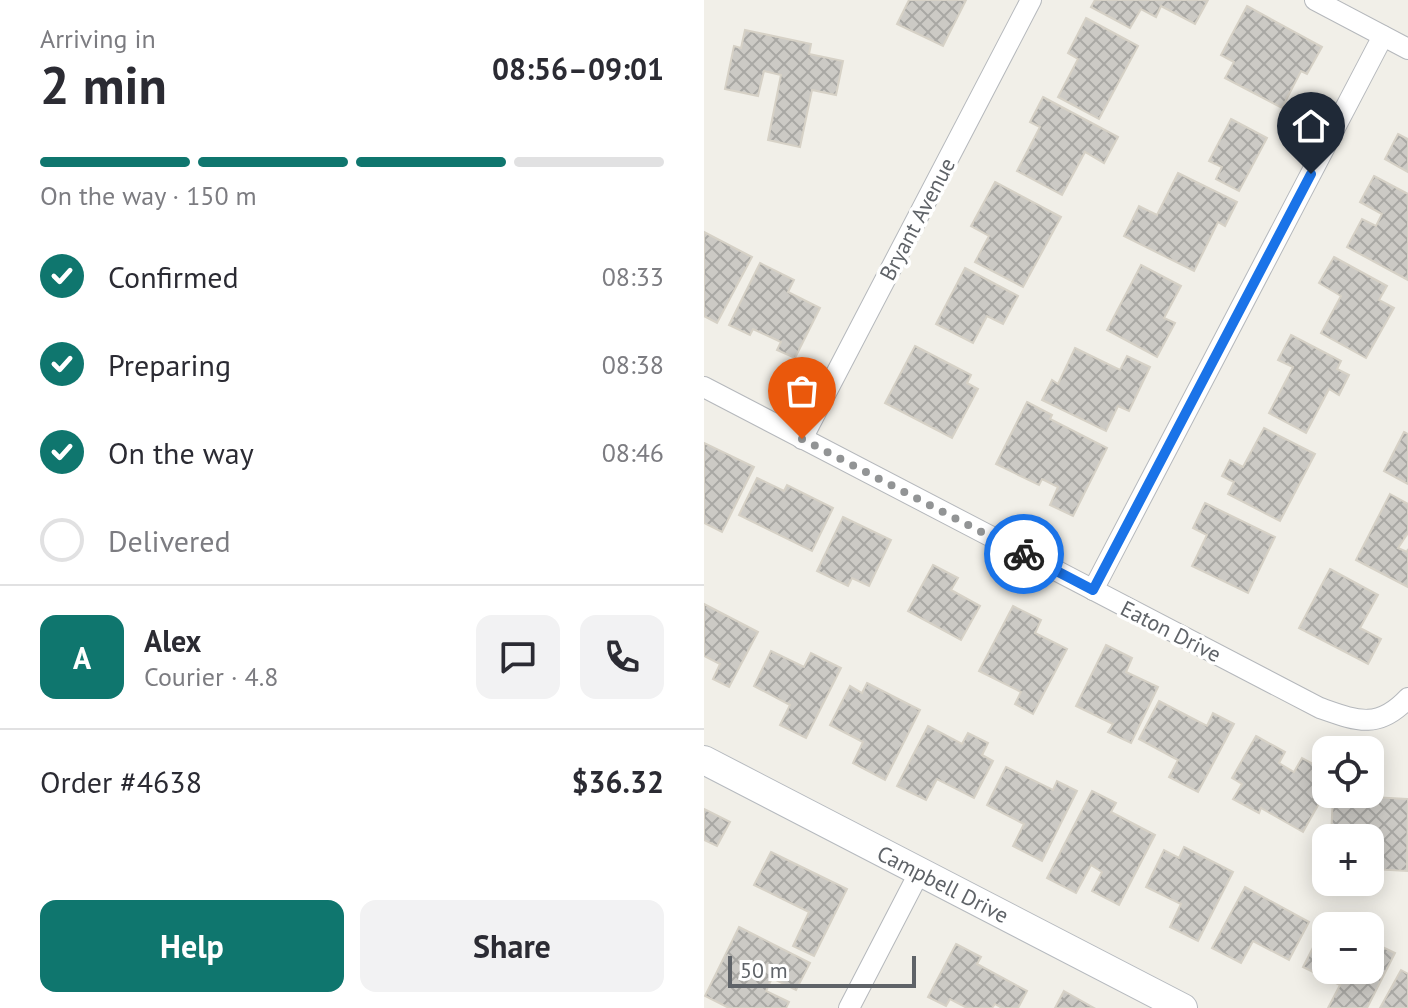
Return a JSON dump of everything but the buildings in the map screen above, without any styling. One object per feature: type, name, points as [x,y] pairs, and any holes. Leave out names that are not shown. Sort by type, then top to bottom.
[{"type":"street","name":"Bryant Avenue","points":[[802,439],[1031,0]]},
{"type":"street","points":[[1315,0],[1408,49]]},
{"type":"street","points":[[1093,590],[1383,36]]},
{"type":"street","name":"Eaton Drive","points":[[704,387],[1320,708],[1358,722],[1387,716],[1408,698]]},
{"type":"street","name":"Campbell Drive","points":[[704,760],[1183,1008]]},
{"type":"street","points":[[849,1008],[920,871]]},
{"type":"way so far","points":[[802,439],[1024,554]]},
{"type":"route","points":[[1024,554],[1093,590],[1311,174]]}]
